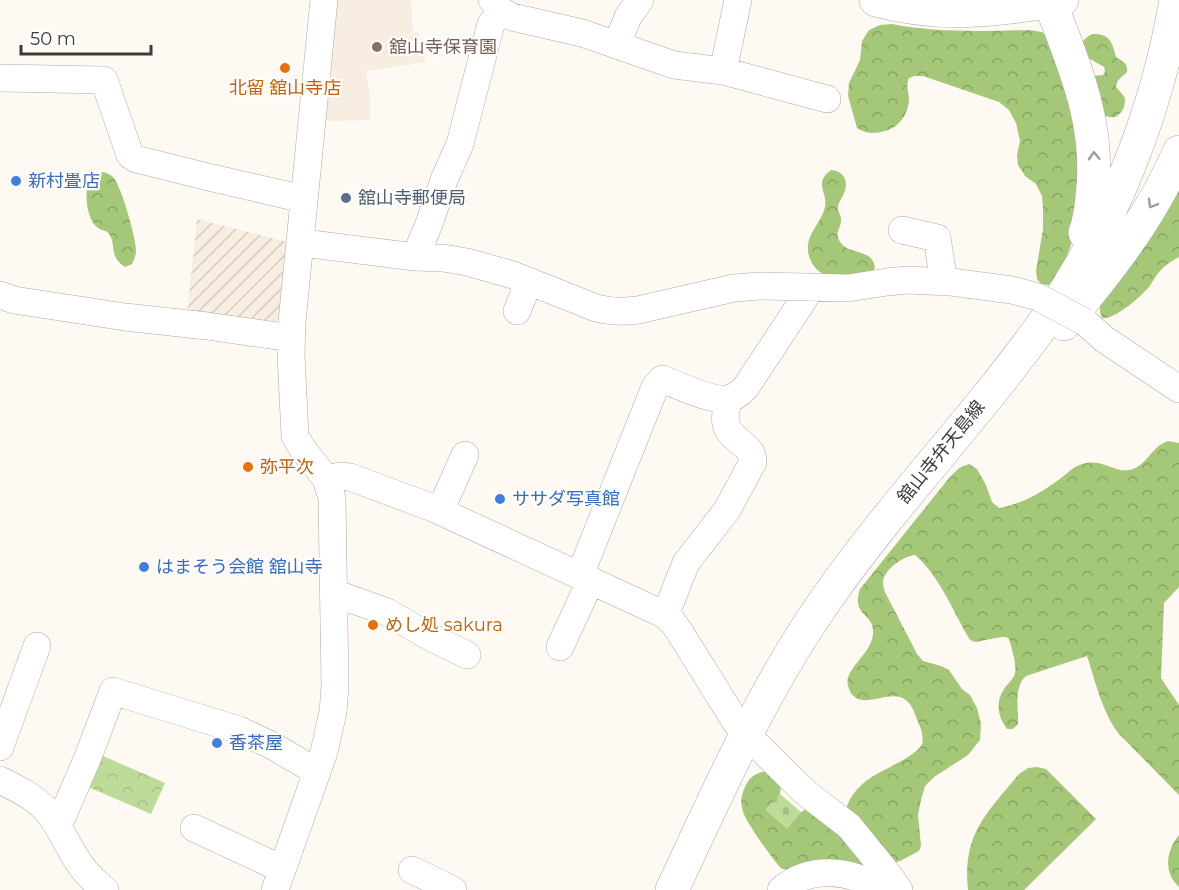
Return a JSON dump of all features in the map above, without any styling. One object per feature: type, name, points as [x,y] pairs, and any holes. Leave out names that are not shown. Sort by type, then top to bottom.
[{"type":"main road","points":[[876,0],[909,8],[951,12],[997,9],[1056,1],[1086,103],[1092,134],[1094,165],[1087,228],[1050,296]]},
{"type":"main road","name":"舘山寺弁天島線","points":[[672,890],[724,779],[774,682],[824,602],[1046,320],[1050,296],[1098,232],[1132,157],[1149,109],[1161,69],[1176,0]]},
{"type":"main road","points":[[948,444],[992,406],[1042,350],[1121,254],[1159,192],[1179,152]]},
{"type":"street","points":[[194,828],[279,880],[328,739],[334,706],[332,498],[326,479],[295,436],[291,338],[324,0]]},
{"type":"street","points":[[617,44],[628,17],[640,0]]},
{"type":"street","points":[[723,71],[738,0]]},
{"type":"street","points":[[415,257],[460,144],[497,6],[512,17],[556,26],[617,44],[674,65],[723,71],[827,99]]},
{"type":"street","points":[[0,78],[104,80],[130,155],[136,159],[304,199]]},
{"type":"street","points":[[902,230],[937,238],[944,282]]},
{"type":"street","points":[[301,243],[467,262],[502,271],[610,312],[638,310],[734,288],[760,286],[848,288],[906,280],[944,282],[1050,296],[1104,339],[1179,389]]},
{"type":"street","points":[[517,311],[529,281]]},
{"type":"street","points":[[560,647],[655,387],[663,379],[719,400],[739,395],[804,299],[808,287]]},
{"type":"street","points":[[0,295],[14,300],[125,317],[291,338]]},
{"type":"street","points":[[663,614],[670,603],[686,563],[727,510],[753,462],[750,450],[733,437],[726,424],[728,399]]},
{"type":"street","points":[[441,511],[465,455]]},
{"type":"street","points":[[326,479],[340,476],[350,477],[441,511],[663,614],[679,631],[737,724],[806,793],[849,826],[899,890]]},
{"type":"street","points":[[334,593],[387,612],[467,655]]},
{"type":"street","points":[[0,747],[37,646]]},
{"type":"street","points":[[56,823],[63,815],[84,767],[113,691],[239,730],[273,746],[317,772]]},
{"type":"street","points":[[0,780],[35,800],[47,811],[84,870],[105,890]]},
{"type":"street","points":[[411,873],[453,890]]},
{"type":"street","points":[[781,890],[802,876],[823,873],[860,878],[879,890]]},
{"type":"shaded area","name":"舘山寺保育園","points":[[337,0],[411,0],[413,33],[418,32],[426,62],[366,71],[370,97],[370,120],[325,121]]},
{"type":"shaded area","points":[[197,219],[288,242],[281,318],[271,325],[187,315]]},
{"type":"green space","points":[[892,24],[943,30],[1030,30],[1042,32],[1052,40],[1077,105],[1078,226],[1060,274],[1049,285],[1041,284],[1037,279],[1036,271],[1043,229],[1042,196],[1036,184],[1025,176],[1018,165],[1017,154],[1020,141],[1016,123],[1009,110],[999,102],[923,76],[915,76],[909,78],[907,85],[909,104],[899,123],[878,133],[857,128],[848,96],[849,83],[860,60],[862,41],[869,30],[880,25]]},
{"type":"green space","points":[[1093,34],[1107,37],[1116,57],[1127,66],[1127,72],[1116,87],[1122,94],[1125,104],[1115,117],[1100,114],[1094,76],[1103,75],[1104,67],[1085,56],[1082,42]]},
{"type":"green space","points":[[831,170],[839,172],[846,181],[838,206],[841,222],[838,237],[846,247],[864,254],[873,261],[875,268],[871,273],[830,276],[819,272],[809,257],[809,240],[825,207],[823,179]]},
{"type":"green space","points":[[104,172],[112,176],[116,182],[134,235],[135,256],[132,264],[125,267],[116,259],[109,234],[93,223],[88,211],[86,196],[91,178]]},
{"type":"green space","points":[[1179,173],[1179,257],[1162,269],[1149,287],[1127,307],[1114,315],[1102,318],[1100,300]]},
{"type":"green space","points":[[1168,441],[1179,443],[1179,587],[1164,603],[1161,678],[1179,705],[1179,795],[1119,734],[1113,725],[1100,697],[1087,656],[1026,676],[1018,692],[1018,724],[1013,729],[1007,729],[1001,720],[999,699],[1015,673],[1015,661],[1009,639],[1001,637],[976,642],[970,640],[932,573],[915,555],[895,564],[887,572],[883,582],[885,592],[917,654],[923,661],[949,670],[962,689],[970,695],[977,708],[981,724],[980,740],[968,755],[934,777],[925,786],[918,815],[921,846],[919,851],[893,863],[848,815],[847,806],[855,792],[866,781],[919,749],[922,736],[914,711],[907,701],[892,696],[859,699],[852,695],[848,686],[850,673],[869,646],[873,630],[872,624],[858,604],[860,589],[959,468],[969,464],[977,469],[992,502],[999,508],[1037,494],[1084,463],[1100,463],[1120,470],[1133,469],[1141,465],[1160,445]]},
{"type":"green space","points":[[94,752],[165,783],[151,814],[81,784]]},
{"type":"green space","points":[[1028,768],[1046,769],[1096,819],[1024,890],[968,890],[969,854],[979,826],[1019,774]]},
{"type":"green space","points":[[768,771],[781,785],[780,794],[766,810],[787,828],[801,812],[811,806],[871,866],[782,869],[752,829],[741,805],[742,794],[750,779],[758,773]]},
{"type":"green space","points":[[780,794],[801,812],[787,828],[765,809]]},
{"type":"green space","points":[[1179,835],[1179,887],[1170,875],[1168,861],[1171,848]]},
{"type":"place","name":"舘山寺保育園","points":[[377,47]]},
{"type":"place","name":"北留 舘山寺店","points":[[285,68]]},
{"type":"place","name":"新村畳店","points":[[16,181]]},
{"type":"place","name":"舘山寺郵便局","points":[[346,198]]},
{"type":"place","name":"弥平次","points":[[248,467]]},
{"type":"place","name":"ササダ写真館","points":[[500,499]]},
{"type":"place","name":"はまそう会館 舘山寺","points":[[144,567]]},
{"type":"place","name":"めし処 sakura","points":[[373,625]]},
{"type":"place","name":"香茶屋","points":[[217,743]]}]
